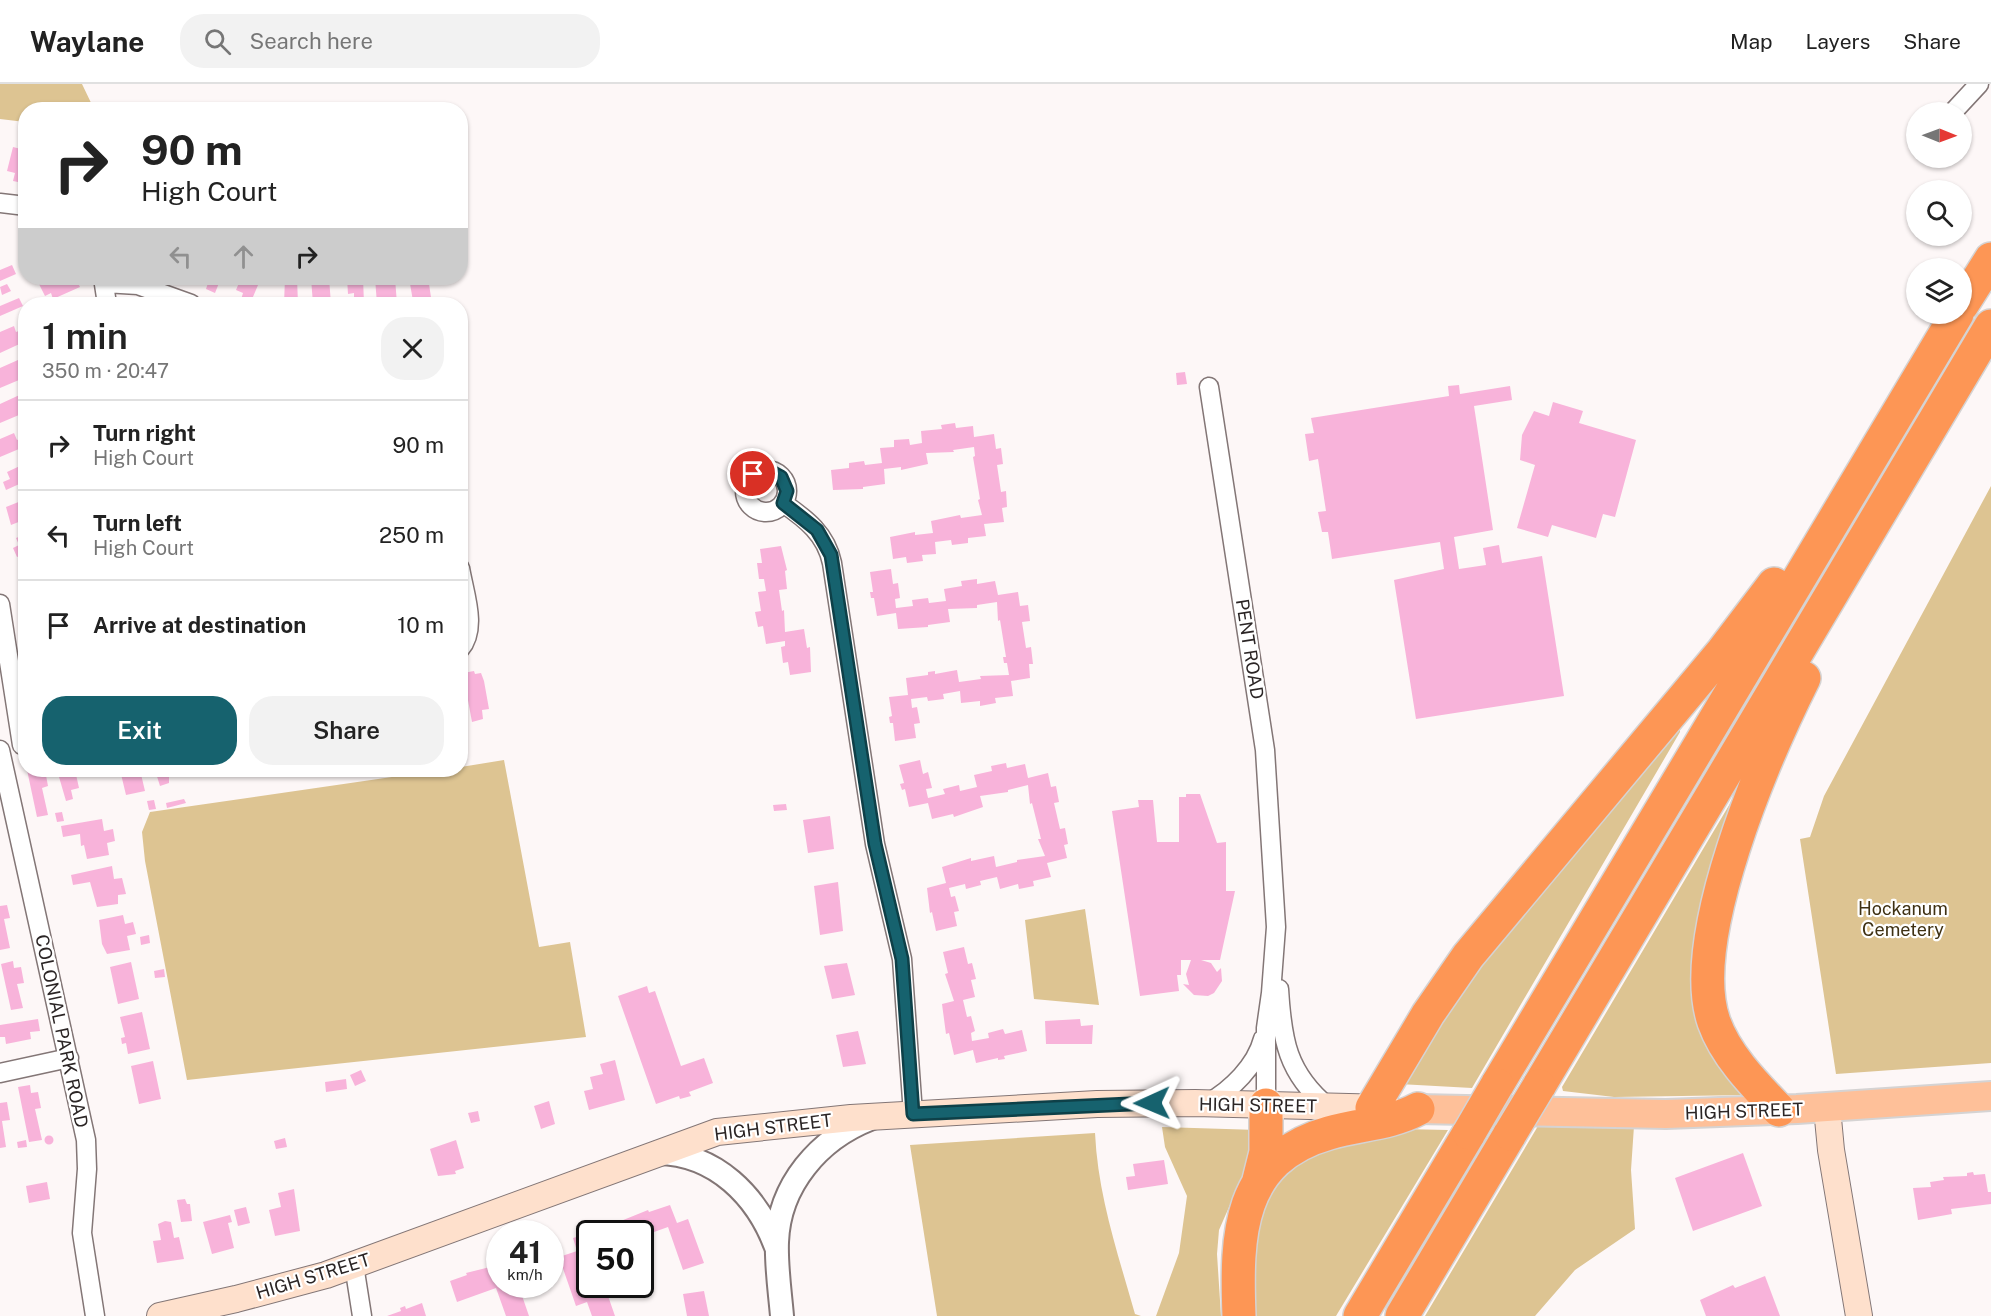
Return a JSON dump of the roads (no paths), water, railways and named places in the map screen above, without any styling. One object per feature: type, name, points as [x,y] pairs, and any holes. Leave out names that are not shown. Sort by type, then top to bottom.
[{"type":"highway","points":[[1972,289],[1991,259]]},
{"type":"highway","points":[[1360,1316],[1951,324]]},
{"type":"highway","points":[[1402,1316],[1991,326]]},
{"type":"highway","points":[[1372,1108],[1428,1014],[1468,956],[1723,651],[1810,532],[1857,480]]},
{"type":"highway","points":[[1779,1110],[1743,1070],[1716,1027],[1708,998],[1709,949],[1727,875],[1758,779],[1833,618],[1850,563]]},
{"type":"highway","points":[[1239,1316],[1238,1244],[1245,1210],[1259,1180],[1266,1152],[1266,1105]]},
{"type":"highway","points":[[1259,1180],[1279,1159],[1308,1140],[1333,1132],[1384,1122],[1418,1109]]},
{"type":"main road","name":"HIGH STREET","points":[[160,1316],[284,1287],[354,1264],[717,1132],[883,1116],[1097,1104],[1266,1105],[1625,1115],[1827,1108],[1991,1096]]},
{"type":"main road","points":[[1827,1108],[1831,1150],[1859,1316]]},
{"type":"street","points":[[1962,102],[1979,84]]},
{"type":"street","points":[[0,203],[18,206]]},
{"type":"street","points":[[138,285],[171,297]]},
{"type":"street","name":"PENT ROAD","points":[[1209,387],[1265,750],[1284,1045],[1288,1057],[1306,1085],[1328,1107]]},
{"type":"street","points":[[783,503],[817,530],[828,548],[832,562],[875,844],[902,959],[913,1114]]},
{"type":"street","points":[[0,604],[18,710]]},
{"type":"street","points":[[468,614],[470,626],[468,637]]},
{"type":"street","points":[[0,750],[18,746]]},
{"type":"street","name":"COLONIAL PARK ROAD","points":[[0,750],[86,1140],[87,1169],[82,1233],[95,1316]]},
{"type":"street","name":"PENT ROAD","points":[[1266,1105],[1266,1028],[1273,977],[1275,912]]},
{"type":"street","name":"PENT ROAD","points":[[1208,1104],[1230,1088],[1244,1073],[1258,1051],[1266,1028]]},
{"type":"street","points":[[0,1073],[69,1058]]},
{"type":"street","points":[[782,1316],[777,1251],[778,1230],[784,1208],[806,1165],[840,1134],[859,1124],[883,1116]]},
{"type":"street","points":[[657,1153],[679,1154],[701,1162],[718,1170],[740,1187],[762,1216],[777,1251]]},
{"type":"street","points":[[354,1264],[362,1316]]},
{"type":"park label","name":"Hockanum Cemetery","points":[[1903,918]]}]
